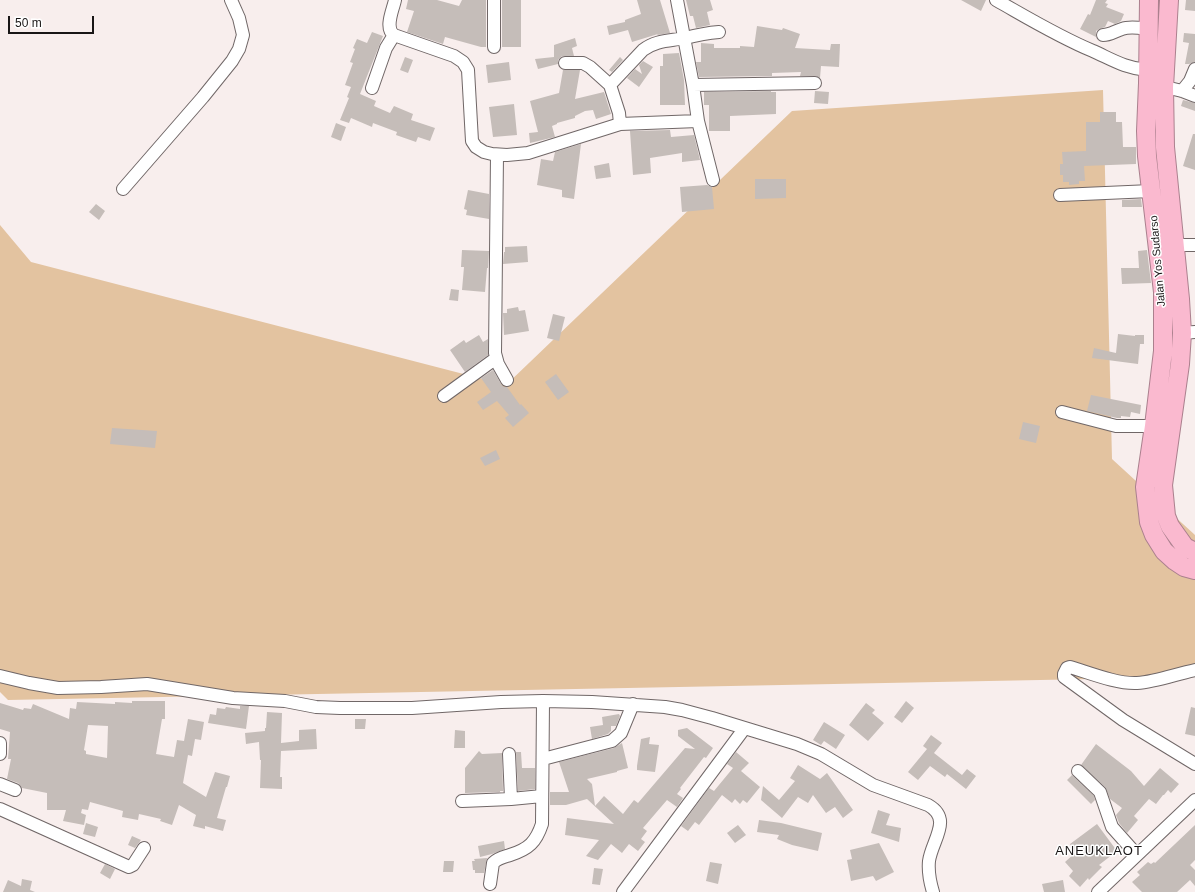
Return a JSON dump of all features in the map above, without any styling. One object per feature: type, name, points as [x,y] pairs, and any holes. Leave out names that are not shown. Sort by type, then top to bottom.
[{"type":"highway","name":"Jalan Yos Sudarso","points":[[1149,0],[1148,29],[1153,80],[1165,147],[1174,246],[1188,332],[1180,364],[1163,485],[1166,516],[1170,526],[1185,547],[1195,552]]},
{"type":"highway","name":"Jalan Yos Sudarso","points":[[1168,0],[1153,80],[1146,131],[1147,156],[1163,292],[1163,351],[1145,487],[1149,522],[1154,535],[1164,551],[1184,567],[1195,570]]},
{"type":"street","points":[[123,189],[232,61],[239,49],[243,35],[239,18],[231,0]]},
{"type":"street","points":[[395,0],[389,29],[391,33],[454,56],[463,62],[468,70],[470,128],[472,141],[476,147],[484,152],[497,155],[528,153],[620,124],[698,121]]},
{"type":"street","points":[[494,0],[494,47]]},
{"type":"street","points":[[676,0],[693,85],[698,121],[713,180]]},
{"type":"street","points":[[996,0],[1075,44],[1133,69],[1153,80],[1195,96]]},
{"type":"street","points":[[1103,35],[1130,27],[1148,29]]},
{"type":"street","points":[[610,85],[644,50],[656,42],[705,33],[719,32]]},
{"type":"street","points":[[372,88],[386,48],[394,35]]},
{"type":"street","points":[[565,63],[583,63],[590,67],[610,85],[615,97],[620,124]]},
{"type":"street","points":[[1182,91],[1190,81],[1195,69]]},
{"type":"street","points":[[693,85],[815,83]]},
{"type":"street","points":[[497,155],[495,359],[507,380]]},
{"type":"street","points":[[1060,194],[1151,191]]},
{"type":"street","points":[[1174,246],[1195,245]]},
{"type":"street","points":[[444,396],[495,359]]},
{"type":"street","points":[[1062,412],[1116,426],[1154,426]]},
{"type":"street","points":[[1195,670],[1136,683],[1120,681],[1070,667],[1064,674],[1066,678],[1123,720],[1195,764]]},
{"type":"street","points":[[0,676],[29,684],[58,688],[147,684],[234,698],[285,701],[316,707],[412,708],[501,702],[543,701],[633,704],[682,710],[784,740],[816,752],[873,785],[928,805],[934,809],[940,820],[940,828],[930,854],[929,863],[929,876],[933,892]]},
{"type":"street","points":[[490,884],[493,863],[500,858],[525,849],[532,844],[538,836],[542,824],[543,701]]},
{"type":"street","points":[[543,759],[612,741],[621,733],[633,704]]},
{"type":"street","points":[[623,892],[744,729]]},
{"type":"street","points":[[0,743],[0,754]]},
{"type":"street","points":[[509,754],[511,799]]},
{"type":"street","points":[[1078,771],[1100,792],[1112,827],[1137,855]]},
{"type":"street","points":[[0,784],[15,790]]},
{"type":"street","points":[[462,801],[542,796]]},
{"type":"street","points":[[1098,892],[1195,800]]},
{"type":"street","points":[[0,808],[129,867],[133,865],[144,848]]},
{"type":"shaded area","points":[[1103,90],[1112,459],[1195,535],[1195,677],[8,700],[0,692],[0,225],[31,262],[506,385],[792,111]]},
{"type":"building","points":[[408,0],[437,0],[459,6],[462,0],[486,0],[486,47],[445,37],[443,44],[407,32],[414,11],[406,9]]},
{"type":"building","points":[[502,0],[521,0],[521,47],[502,47]]},
{"type":"building","points":[[637,0],[660,0],[670,33],[657,35],[658,34],[632,42],[628,30],[609,35],[607,26],[625,22],[625,20],[641,14]]},
{"type":"building","points":[[686,0],[710,0],[713,10],[707,12],[710,25],[696,28],[693,16],[690,16]]},
{"type":"building","points":[[961,0],[986,0],[981,11]]},
{"type":"building","points":[[1096,0],[1107,0],[1105,3],[1108,4],[1106,7],[1124,14],[1121,21],[1115,24],[1108,21],[1105,27],[1096,31],[1096,37],[1080,29],[1088,14],[1090,15]]},
{"type":"building","points":[[1186,0],[1195,0],[1195,11],[1185,10]]},
{"type":"building","points":[[757,26],[782,30],[783,28],[800,34],[795,48],[830,50],[831,44],[840,44],[839,67],[821,66],[820,78],[815,76],[800,76],[801,72],[772,73],[772,76],[699,77],[696,62],[701,62],[701,43],[714,44],[714,48],[740,48],[740,46],[754,47]]},
{"type":"building","points":[[372,32],[383,36],[360,94],[376,101],[374,106],[390,113],[394,106],[413,114],[411,120],[435,128],[430,141],[418,137],[416,142],[396,135],[397,132],[373,123],[372,127],[351,118],[349,123],[340,120],[349,98],[347,97],[351,87],[345,85],[353,63],[350,62],[355,49],[353,48],[357,39],[367,43]]},
{"type":"building","points":[[1184,33],[1195,34],[1195,62],[1189,64],[1185,64],[1189,43],[1183,42]]},
{"type":"building","points":[[575,38],[577,46],[572,48],[574,56],[562,56],[558,60],[558,64],[538,69],[535,59],[554,57],[554,45]]},
{"type":"building","points":[[679,53],[684,80],[685,105],[660,105],[660,66],[663,66],[663,54]]},
{"type":"building","points":[[405,57],[413,60],[408,73],[400,70]]},
{"type":"building","points":[[620,57],[623,60],[612,72],[609,70]]},
{"type":"building","points":[[643,61],[653,67],[639,87],[627,78],[635,69],[642,74],[639,65]]},
{"type":"building","points":[[509,62],[511,80],[488,83],[486,65]]},
{"type":"building","points":[[563,70],[580,70],[575,99],[604,92],[611,114],[596,119],[593,110],[585,111],[575,116],[575,118],[552,126],[555,137],[530,143],[529,133],[538,132],[530,101],[559,93]]},
{"type":"building","points":[[815,91],[829,92],[828,104],[814,103]]},
{"type":"building","points":[[704,92],[776,92],[776,114],[730,116],[730,131],[709,131],[709,105],[704,105]]},
{"type":"building","points":[[1183,100],[1195,103],[1195,111],[1181,106]]},
{"type":"building","points":[[514,104],[517,135],[493,137],[489,107]]},
{"type":"building","points":[[1100,112],[1116,112],[1116,122],[1122,122],[1123,147],[1136,147],[1136,164],[1084,166],[1085,181],[1079,181],[1079,184],[1069,185],[1069,182],[1063,182],[1063,175],[1060,175],[1060,164],[1063,164],[1062,152],[1086,151],[1086,122],[1100,122]]},
{"type":"building","points":[[336,123],[346,127],[341,141],[331,137]]},
{"type":"building","points":[[670,130],[671,137],[694,135],[700,160],[682,162],[682,153],[650,158],[651,173],[633,175],[630,131]]},
{"type":"building","points":[[1193,134],[1195,134],[1195,170],[1183,166]]},
{"type":"building","points":[[581,144],[574,199],[562,197],[562,190],[537,185],[541,159],[553,161],[555,152]]},
{"type":"building","points":[[609,163],[611,177],[596,179],[594,166]]},
{"type":"building","points":[[755,179],[786,179],[786,198],[755,199]]},
{"type":"building","points":[[707,185],[712,187],[714,209],[682,212],[680,187]]},
{"type":"building","points":[[468,190],[489,194],[489,219],[466,215],[467,210],[464,209]]},
{"type":"building","points":[[1141,199],[1142,207],[1122,207],[1122,200]]},
{"type":"building","points":[[96,204],[105,211],[99,220],[89,212]]},
{"type":"building","points":[[527,246],[528,262],[503,264],[505,247]]},
{"type":"building","points":[[462,250],[489,251],[485,292],[462,290],[464,267],[461,267]]},
{"type":"building","points":[[1147,250],[1151,283],[1122,284],[1121,268],[1139,268],[1138,251]]},
{"type":"building","points":[[451,289],[459,290],[458,301],[449,300]]},
{"type":"building","points":[[518,307],[519,311],[525,310],[529,331],[504,335],[503,313],[507,313],[507,309]]},
{"type":"building","points":[[553,314],[565,317],[559,341],[547,338]]},
{"type":"building","points":[[1118,334],[1135,336],[1144,335],[1144,344],[1140,344],[1138,364],[1092,358],[1094,348],[1116,353]]},
{"type":"building","points":[[479,335],[483,342],[488,339],[488,355],[465,372],[450,350],[464,340],[466,343]]},
{"type":"building","points":[[493,370],[501,384],[504,387],[507,387],[520,405],[521,404],[529,413],[513,427],[505,418],[509,415],[497,401],[483,410],[477,402],[491,392],[481,378]]},
{"type":"building","points":[[556,374],[569,392],[558,400],[545,382]]},
{"type":"building","points":[[1091,395],[1141,405],[1140,414],[1131,412],[1130,417],[1121,416],[1121,418],[1117,418],[1087,411]]},
{"type":"building","points":[[1023,422],[1040,426],[1036,443],[1019,439]]},
{"type":"building","points":[[112,428],[157,431],[155,448],[110,444]]},
{"type":"building","points":[[496,450],[500,459],[485,466],[480,458]]},
{"type":"building","points":[[132,701],[165,701],[165,719],[162,719],[156,754],[174,757],[177,740],[184,741],[188,719],[204,722],[201,740],[195,739],[192,756],[188,755],[183,783],[206,797],[215,772],[230,776],[217,818],[226,820],[223,831],[205,826],[205,829],[193,826],[196,815],[179,805],[172,825],[160,821],[161,819],[139,814],[138,820],[122,817],[123,811],[90,802],[88,810],[82,809],[81,813],[86,815],[84,825],[63,821],[66,810],[47,810],[47,793],[22,788],[18,783],[7,779],[11,759],[8,759],[10,732],[0,729],[0,703],[23,710],[24,708],[31,709],[33,704],[69,719],[70,708],[76,709],[77,702],[115,704],[115,702],[132,703]],"holes":[[[88,725],[108,726],[107,758],[86,754],[86,751],[84,750]]]},
{"type":"building","points":[[906,701],[914,708],[902,723],[894,717]]},
{"type":"building","points":[[866,703],[875,710],[872,713],[884,723],[868,741],[849,725]]},
{"type":"building","points":[[240,706],[249,706],[246,729],[208,723],[210,714],[216,715],[217,708],[225,709],[226,707],[240,709]]},
{"type":"building","points":[[1191,707],[1195,708],[1195,736],[1185,734]]},
{"type":"building","points":[[267,712],[282,713],[281,743],[299,741],[299,730],[316,729],[317,749],[281,751],[280,777],[282,777],[282,789],[260,788],[261,760],[259,742],[246,744],[245,733],[265,731]]},
{"type":"building","points":[[619,714],[620,716],[616,726],[611,726],[611,731],[608,734],[592,739],[590,727],[603,725],[602,717]]},
{"type":"building","points":[[355,719],[366,719],[365,729],[355,729]]},
{"type":"building","points":[[824,722],[845,735],[836,749],[824,741],[821,745],[813,740]]},
{"type":"building","points":[[687,728],[713,748],[706,758],[704,757],[680,788],[681,789],[677,794],[683,798],[677,807],[667,800],[643,828],[647,831],[641,839],[645,842],[638,851],[629,844],[622,853],[611,844],[598,860],[586,856],[599,840],[565,835],[567,818],[614,824],[587,799],[566,805],[550,805],[550,792],[569,792],[559,762],[614,748],[622,743],[628,768],[587,779],[592,784],[595,806],[604,796],[623,814],[634,800],[638,803],[685,748],[695,749],[678,736],[678,730]]},
{"type":"building","points":[[455,730],[465,731],[465,748],[454,748]]},
{"type":"building","points":[[931,735],[942,743],[934,753],[962,775],[967,769],[976,776],[966,789],[947,774],[945,777],[930,766],[918,780],[908,772],[927,749],[923,746]]},
{"type":"building","points":[[650,737],[649,744],[659,745],[655,772],[637,770],[641,739]]},
{"type":"building","points":[[1096,744],[1131,771],[1144,786],[1160,768],[1179,784],[1171,793],[1168,790],[1156,804],[1149,799],[1134,816],[1138,820],[1127,833],[1119,823],[1116,815],[1122,808],[1110,799],[1105,787],[1081,765]]},
{"type":"building","points":[[479,751],[482,754],[502,753],[503,791],[465,793],[465,768]]},
{"type":"building","points":[[516,752],[521,752],[522,768],[535,768],[535,789],[518,791]]},
{"type":"building","points":[[736,752],[749,763],[741,771],[760,787],[747,803],[743,800],[740,804],[735,799],[732,803],[722,795],[699,825],[695,822],[688,831],[681,826],[709,788],[714,791],[733,768],[727,764]]},
{"type":"building","points":[[798,765],[820,779],[827,773],[853,810],[843,818],[835,807],[826,813],[813,795],[808,803],[798,797],[782,818],[761,800],[763,786],[779,800],[795,781],[790,778]]},
{"type":"building","points":[[1072,775],[1094,796],[1095,800],[1091,804],[1067,780]]},
{"type":"building","points":[[878,810],[890,814],[886,825],[901,828],[899,842],[871,833]]},
{"type":"building","points":[[759,820],[781,823],[822,833],[818,851],[792,845],[777,839],[779,835],[757,832]]},
{"type":"building","points":[[86,823],[98,827],[95,837],[83,834]]},
{"type":"building","points":[[1097,824],[1117,851],[1099,865],[1102,867],[1089,880],[1088,878],[1080,887],[1069,876],[1073,871],[1065,862],[1075,853],[1070,844]]},
{"type":"building","points":[[738,825],[746,835],[735,843],[727,833]]},
{"type":"building","points":[[1195,825],[1195,860],[1190,865],[1195,870],[1195,886],[1190,880],[1177,892],[1142,892],[1132,882],[1140,875],[1137,872],[1148,862],[1151,864],[1154,862],[1155,863]]},
{"type":"building","points":[[132,836],[141,840],[135,848],[128,845]]},
{"type":"building","points":[[504,841],[505,849],[480,857],[478,846]]},
{"type":"building","points":[[879,843],[894,872],[876,881],[873,876],[851,881],[847,860],[852,859],[850,850]]},
{"type":"building","points":[[487,858],[484,873],[475,873],[475,870],[473,870],[472,861],[475,861],[474,859]]},
{"type":"building","points":[[444,861],[454,861],[453,872],[443,872]]},
{"type":"building","points":[[710,862],[722,864],[718,884],[706,881]]},
{"type":"building","points":[[105,864],[115,869],[110,879],[100,873]]},
{"type":"building","points":[[594,868],[603,869],[600,885],[592,884]]},
{"type":"building","points":[[22,879],[32,881],[30,890],[35,892],[3,892],[8,880],[21,886]]},
{"type":"building","points":[[1063,880],[1065,892],[1044,892],[1042,884]]},
{"type":"district","name":"ANEUKLAOT","points":[[1099,851]]}]
